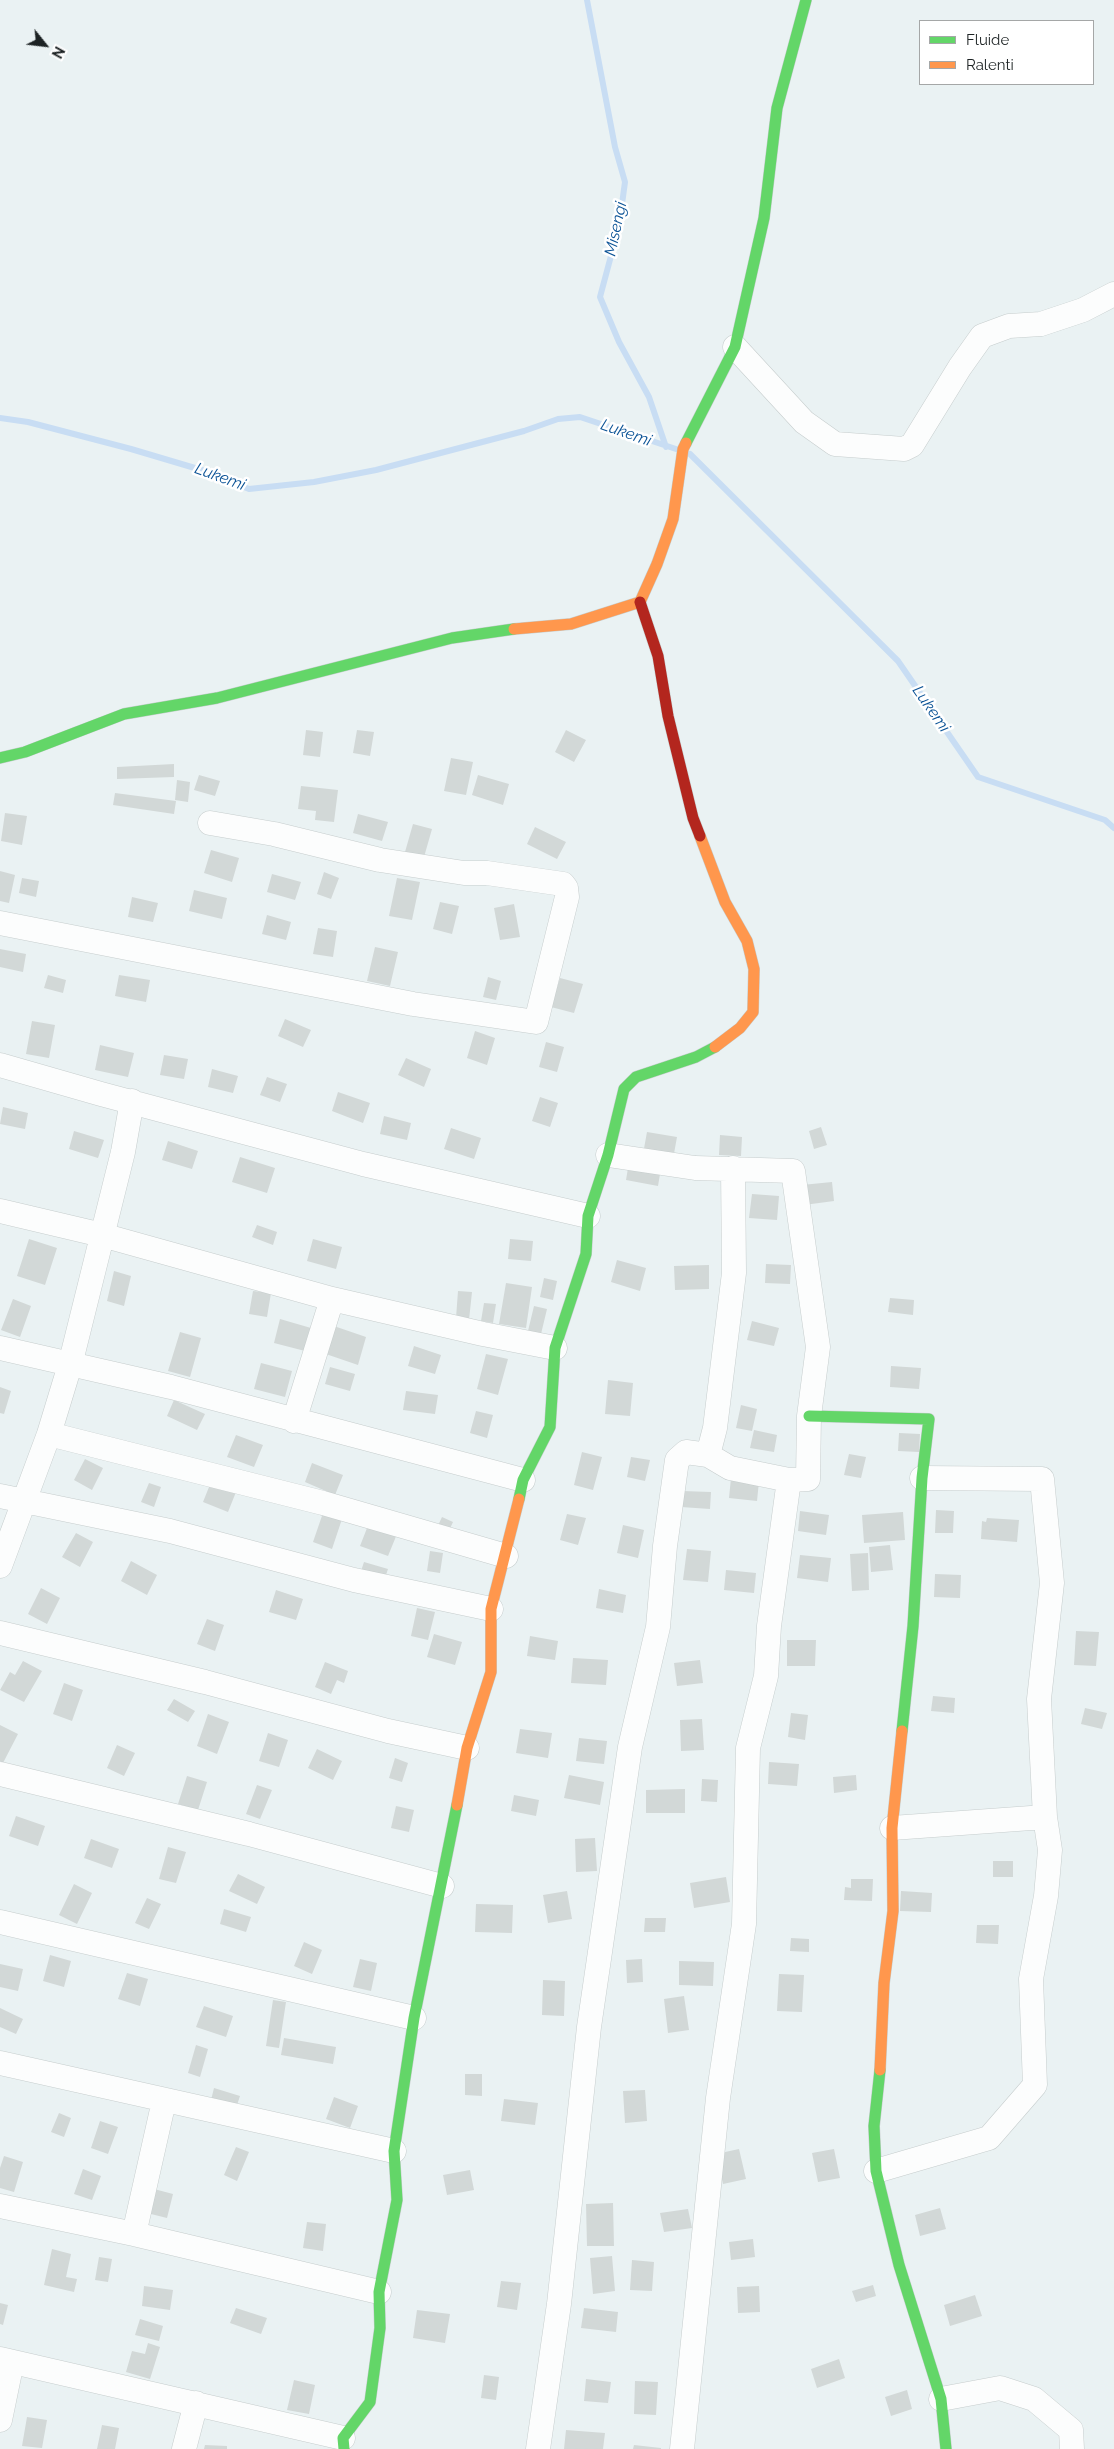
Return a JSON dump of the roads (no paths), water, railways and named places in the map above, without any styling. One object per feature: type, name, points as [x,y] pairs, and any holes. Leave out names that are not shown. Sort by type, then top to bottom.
[{"type":"street","points":[[0,2420],[6,2361],[196,2403],[344,2443],[370,2402],[380,2328],[379,2292],[398,2200],[394,2151],[414,2018],[442,1886],[466,1748],[491,1672],[490,1609],[506,1556],[523,1480],[550,1427],[555,1348],[586,1254],[588,1216],[608,1155],[624,1090],[636,1077],[696,1057],[719,1044],[740,1028],[753,1012],[756,998],[754,969],[746,941],[725,902],[693,818],[668,716],[658,656],[640,602],[657,564],[673,519],[678,468],[682,449],[688,442],[735,346],[764,218],[777,108],[806,0]]},
{"type":"street","points":[[735,346],[804,422],[835,444],[904,449],[912,446],[960,367],[982,336],[1009,326],[1041,324],[1083,310],[1114,294]]},
{"type":"street","points":[[0,758],[25,752],[124,714],[217,698],[452,638],[514,629],[571,624],[640,602]]},
{"type":"street","points":[[0,923],[404,1002],[536,1022],[567,897],[566,888],[562,884],[486,873],[464,873],[380,860],[274,834],[210,823]]},
{"type":"street","points":[[0,1065],[100,1094],[363,1164],[588,1216]]},
{"type":"street","points":[[0,1566],[50,1434],[70,1365],[123,1152],[132,1101]]},
{"type":"street","points":[[538,2449],[559,2304],[589,2027],[630,1747],[658,1627],[665,1546],[677,1460],[686,1452],[708,1455],[730,1468],[789,1480],[808,1479],[809,1416],[818,1347],[793,1171],[695,1168],[608,1155]]},
{"type":"street","points":[[708,1455],[716,1420],[734,1272],[733,1168]]},
{"type":"street","points":[[0,1211],[102,1235],[332,1299],[484,1334],[555,1348]]},
{"type":"street","points":[[294,1421],[332,1299]]},
{"type":"street","points":[[0,1348],[172,1387],[294,1421],[523,1480]]},
{"type":"street","points":[[809,1416],[929,1419],[922,1478],[912,1626],[892,1828],[893,1911],[884,1983],[883,2047],[874,2126],[876,2171],[899,2265],[941,2399],[946,2449]]},
{"type":"street","points":[[50,1434],[323,1503],[506,1556]]},
{"type":"street","points":[[876,2171],[989,2138],[1035,2085],[1036,2063],[1031,1979],[1046,1896],[1050,1850],[1046,1817],[1039,1699],[1052,1583],[1042,1479],[922,1478]]},
{"type":"street","points":[[682,2449],[718,2098],[744,1924],[748,1748],[766,1676],[769,1626],[789,1480]]},
{"type":"street","points":[[0,1496],[170,1531],[354,1580],[490,1609]]},
{"type":"street","points":[[0,1633],[205,1682],[388,1731],[466,1748]]},
{"type":"street","points":[[0,1774],[249,1834],[442,1886]]},
{"type":"street","points":[[892,1828],[1046,1817]]},
{"type":"street","points":[[0,1922],[414,2018]]},
{"type":"street","points":[[0,2063],[394,2151]]},
{"type":"street","points":[[134,2234],[164,2101]]},
{"type":"street","points":[[0,2206],[134,2234],[379,2292]]},
{"type":"street","points":[[941,2399],[1000,2388],[1034,2399],[1071,2430],[1072,2449]]},
{"type":"street","points":[[184,2449],[196,2403]]},
{"type":"waterway","name":"Misengi","points":[[587,0],[615,147],[625,182],[619,226],[600,297],[619,342],[649,397],[666,447]]},
{"type":"waterway","name":"Lukemi","points":[[0,418],[28,422],[131,449],[205,471],[249,489],[314,482],[376,470],[524,431],[558,419],[580,417],[676,449]]},
{"type":"waterway","name":"Lukemi","points":[[690,454],[898,661],[978,777],[1105,820],[1114,828]]}]
